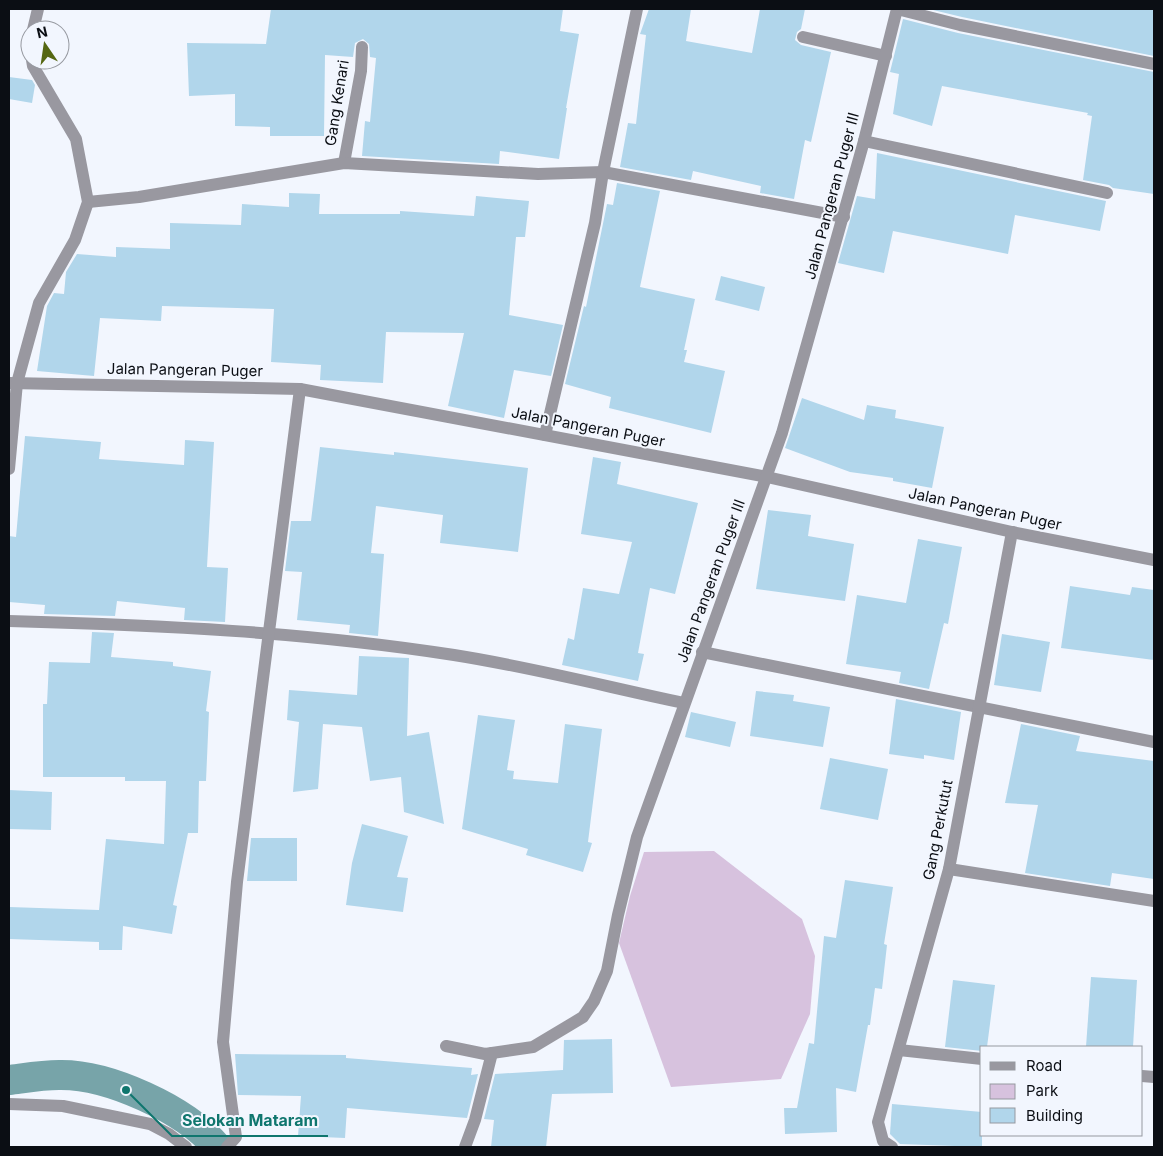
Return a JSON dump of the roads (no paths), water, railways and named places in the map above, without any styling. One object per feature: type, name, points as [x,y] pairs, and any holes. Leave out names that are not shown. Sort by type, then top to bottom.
[{"type":"street","points":[[545,435],[595,223],[603,172],[637,9]]},
{"type":"street","points":[[897,9],[960,25],[1154,64]]},
{"type":"street","name":"Jalan Pangeran Puger III","points":[[446,1046],[485,1054],[533,1047],[583,1017],[594,1002],[607,971],[618,914],[637,837],[702,652],[768,477],[782,432],[844,217],[897,9]]},
{"type":"street","points":[[803,37],[886,56]]},
{"type":"street","name":"Gang Kenari","points":[[344,163],[361,71],[362,47]]},
{"type":"street","points":[[9,470],[13,383],[39,303],[75,240],[88,202],[76,139],[35,70]]},
{"type":"street","points":[[864,141],[1107,193]]},
{"type":"street","points":[[88,202],[139,197],[344,163],[538,174],[603,172],[844,217]]},
{"type":"street","name":"Jalan Pangeran Puger","points":[[13,383],[300,389],[768,477],[1012,532],[1154,560]]},
{"type":"street","points":[[234,1144],[223,1042],[237,882],[300,389]]},
{"type":"street","name":"Gang Perkutut","points":[[892,1147],[883,1141],[878,1122],[949,869],[1012,532]]},
{"type":"street","points":[[9,621],[146,624],[268,633],[455,656],[684,703]]},
{"type":"street","points":[[702,652],[1154,742]]},
{"type":"street","points":[[949,869],[1154,901]]},
{"type":"street","points":[[899,1050],[980,1059]]},
{"type":"street","points":[[465,1147],[475,1120],[492,1053]]},
{"type":"street","points":[[9,1104],[63,1106],[150,1124],[169,1134],[186,1147]]},
{"type":"waterway","points":[[9,1080],[53,1075],[79,1076],[122,1087],[166,1107],[203,1133],[217,1147]]},
{"type":"place","name":"Selokan Mataram","points":[[126,1090]]}]
